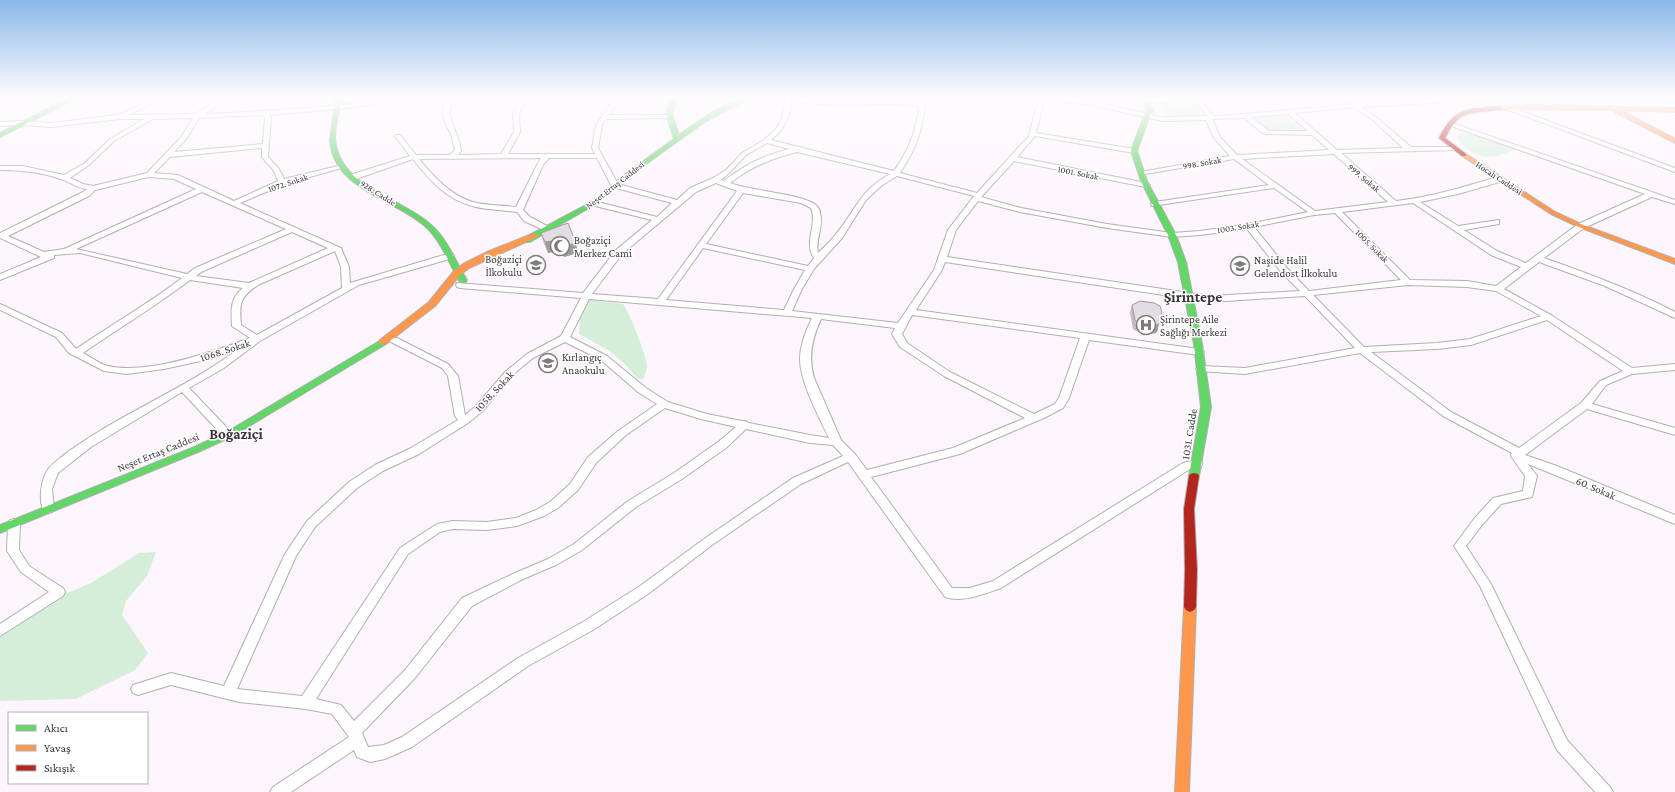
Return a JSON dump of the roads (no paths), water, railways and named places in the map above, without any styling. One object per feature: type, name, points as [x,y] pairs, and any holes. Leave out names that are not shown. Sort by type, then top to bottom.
[{"type":"street","points":[[65,178],[86,164],[112,140],[123,134]]},
{"type":"street","points":[[149,174],[187,134]]},
{"type":"street","points":[[266,134],[265,157],[277,170],[282,182]]},
{"type":"street","name":"928. Cadde","points":[[334,134],[333,140],[336,155],[342,167],[353,178],[427,225],[440,238],[450,256],[460,280]]},
{"type":"street","points":[[452,157],[458,150],[457,139],[454,134]]},
{"type":"street","points":[[504,156],[516,134]]},
{"type":"street","points":[[597,134],[595,148],[615,185],[679,203]]},
{"type":"street","points":[[675,134],[677,139]]},
{"type":"street","name":"Neşet Ertaş Caddesi","points":[[378,345],[394,340],[436,311],[475,260],[548,230],[594,203],[630,172],[684,134]]},
{"type":"street","points":[[774,134],[766,141],[744,154],[728,171],[716,180],[693,190],[619,252],[587,294],[565,338],[604,358],[642,390],[664,404],[705,417],[746,424],[810,439],[836,442]]},
{"type":"street","points":[[787,313],[798,289],[810,269],[818,258],[839,236],[863,199],[878,184],[896,174],[913,146],[917,134]]},
{"type":"street","points":[[1033,418],[947,374],[903,345],[897,334],[910,312],[931,283],[943,259],[952,230],[977,196],[1032,134],[1134,150],[1140,134]]},
{"type":"street","points":[[1216,134],[1217,138],[1235,157],[1314,213]]},
{"type":"street","name":"999. Sokak","points":[[1315,134],[1394,204]]},
{"type":"street","points":[[1392,134],[1410,150]]},
{"type":"street","name":"Hocalı Caddesi","points":[[1444,134],[1442,138],[1456,149],[1553,213],[1581,226],[1675,262]]},
{"type":"street","points":[[1479,134],[1675,202]]},
{"type":"street","points":[[1578,134],[1675,170]]},
{"type":"street","points":[[1662,134],[1675,141]]},
{"type":"street","points":[[398,136],[414,157],[447,191],[462,201],[476,205],[519,210],[527,219],[548,230]]},
{"type":"street","name":"1003. Sokak","points":[[766,141],[896,174],[977,196],[1028,212],[1106,226],[1172,235],[1200,233],[1249,226],[1314,213],[1414,201],[1455,192],[1500,179]]},
{"type":"street","points":[[168,155],[265,146]]},
{"type":"street","name":"998. Sokak","points":[[1141,174],[1235,157],[1334,152],[1456,149]]},
{"type":"street","points":[[726,183],[741,171],[754,164],[781,154],[798,150]]},
{"type":"street","name":"1031. Cadde","points":[[1134,150],[1146,186],[1172,235],[1182,262],[1199,352],[1206,407],[1189,509],[1189,654],[1182,792]]},
{"type":"street","points":[[353,178],[414,157],[599,156]]},
{"type":"street","points":[[519,210],[540,165],[546,157]]},
{"type":"street","name":"1001. Sokak","points":[[1011,158],[1146,186]]},
{"type":"street","name":"1072. Sokak","points":[[235,203],[282,182],[342,167]]},
{"type":"street","points":[[0,168],[22,168],[45,172],[65,178],[81,186],[93,188],[149,174],[175,177],[335,248],[338,250],[345,267],[346,288]]},
{"type":"street","points":[[716,180],[741,190],[803,202],[814,207],[818,216],[818,221],[812,247],[813,253],[818,258]]},
{"type":"street","points":[[1155,204],[1276,186]]},
{"type":"street","points":[[2,235],[86,194],[93,188]]},
{"type":"street","points":[[0,277],[203,189]]},
{"type":"street","points":[[661,301],[741,190]]},
{"type":"street","points":[[1498,289],[1581,226],[1652,194]]},
{"type":"street","points":[[1414,201],[1494,253],[1528,267]]},
{"type":"street","points":[[594,203],[644,215],[658,220]]},
{"type":"street","name":"1005. Sokak","points":[[1336,210],[1408,282]]},
{"type":"street","points":[[1457,229],[1496,222]]},
{"type":"street","name":"60. Sokak","points":[[1249,226],[1284,270],[1362,350],[1447,414],[1518,455],[1675,520]]},
{"type":"street","points":[[77,353],[119,324],[160,299],[198,270],[293,229]]},
{"type":"street","points":[[2,235],[43,255],[62,251],[80,251],[188,277],[250,286]]},
{"type":"street","points":[[702,245],[810,269]]},
{"type":"street","points":[[48,509],[46,489],[53,471],[87,444],[114,426],[221,366],[257,339],[237,326],[234,305],[244,290],[335,248]]},
{"type":"street","name":"1068. Sokak","points":[[0,307],[59,335],[72,351],[104,368],[127,371],[164,366],[211,356],[257,339],[356,283],[450,256]]},
{"type":"street","points":[[1538,258],[1595,278],[1651,302],[1675,315]]},
{"type":"street","points":[[943,259],[1210,299],[1307,293],[1408,282],[1461,283],[1498,289],[1548,317],[1630,371]]},
{"type":"street","points":[[460,280],[718,308],[818,316],[901,326]]},
{"type":"street","name":"Neşet Ertaş Caddesi","points":[[0,529],[156,467],[228,435],[378,345],[432,304],[460,280]]},
{"type":"street","points":[[910,312],[1199,352]]},
{"type":"street","points":[[818,316],[812,327],[805,360],[807,374],[836,442],[851,457],[949,593],[970,593],[997,585],[1187,466],[1197,464]]},
{"type":"street","points":[[1201,369],[1245,372],[1362,350],[1437,346],[1471,342],[1548,317]]},
{"type":"street","points":[[864,475],[956,451],[1059,406],[1064,398],[1085,337]]},
{"type":"street","name":"1058. Sokak","points":[[228,693],[291,554],[311,524],[353,485],[379,468],[415,451],[464,421],[480,408],[508,374],[530,356],[565,338]]},
{"type":"street","points":[[394,340],[445,366],[453,376],[460,416],[464,421]]},
{"type":"street","points":[[1605,792],[1562,745],[1485,584],[1460,546],[1478,522],[1497,501],[1528,494],[1530,476],[1518,455],[1585,405],[1603,383],[1630,371],[1675,367]]},
{"type":"street","points":[[183,388],[228,435]]},
{"type":"street","points":[[306,703],[330,662],[404,551],[437,528],[453,525],[486,526],[517,522],[540,513],[554,505],[574,487],[592,460],[622,433],[664,404]]},
{"type":"street","points":[[1585,405],[1675,432]]},
{"type":"street","points":[[278,792],[356,736],[410,674],[467,602],[519,576],[552,562],[578,547],[632,504],[678,476],[722,445],[746,424]]},
{"type":"street","points":[[138,689],[170,679],[228,693],[306,703],[336,709],[356,736],[362,752],[370,755],[385,752],[407,742],[523,662],[588,626],[644,590],[708,542],[797,481],[851,457]]},
{"type":"street","points":[[0,630],[59,592],[25,569],[13,551],[14,523]]},
{"type":"place","name":"Boğaziçi Merkez Cami","points":[[560,246]]},
{"type":"place","name":"Boğaziçi İlkokulu","points":[[536,265]]},
{"type":"place","name":"Naşide Halil Gelendost İlkokulu","points":[[1240,266]]},
{"type":"place","name":"Şirintepe Aile Sağlığı Merkezi","points":[[1146,325]]},
{"type":"place","name":"Kırlangıç Anaokulu","points":[[548,363]]},
{"type":"district","name":"Şirintepe","points":[[1193,297]]},
{"type":"district","name":"Boğaziçi","points":[[236,434]]}]
